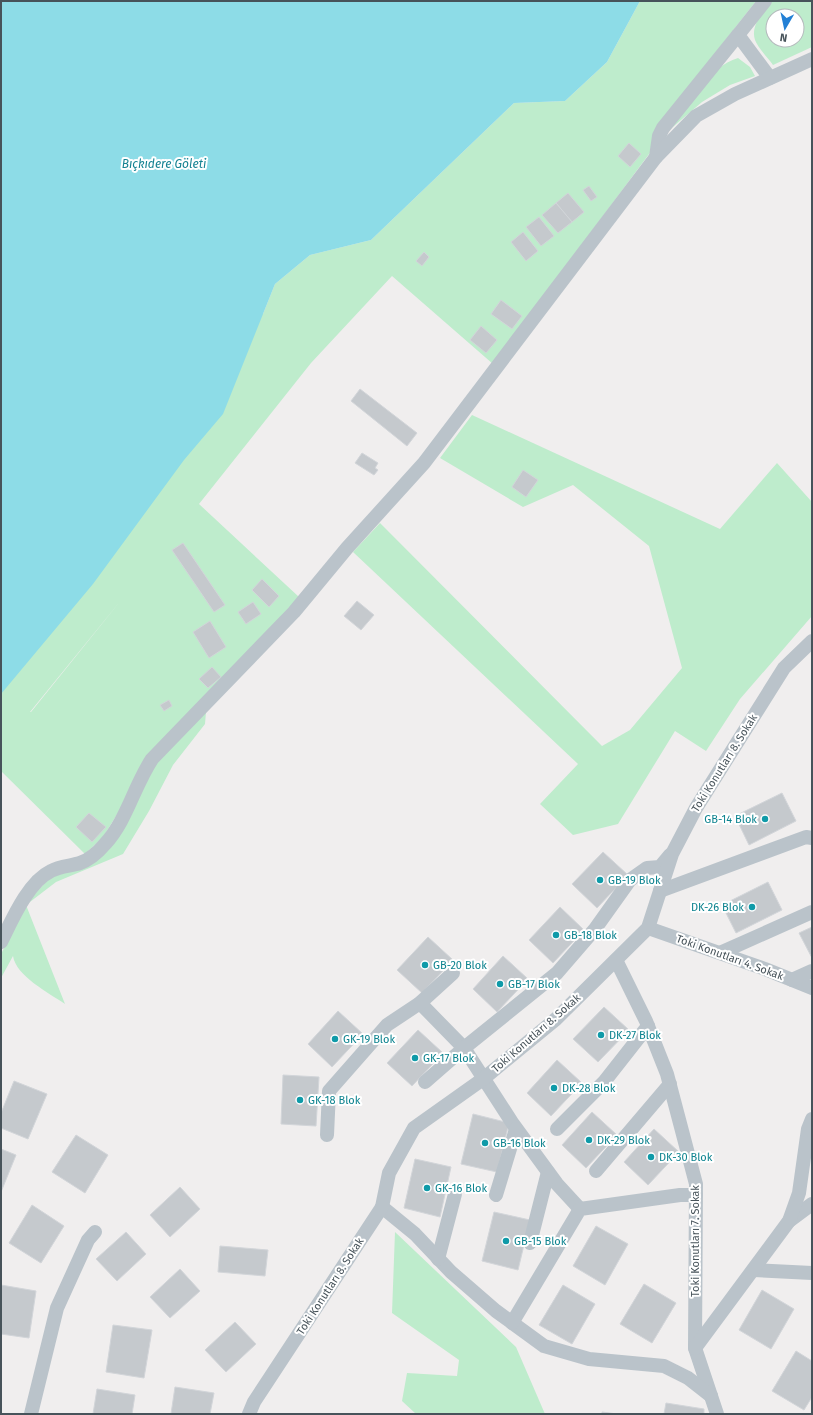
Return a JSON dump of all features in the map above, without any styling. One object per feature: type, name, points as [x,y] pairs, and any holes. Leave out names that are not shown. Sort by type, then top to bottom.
[{"type":"street","points":[[656,157],[659,136],[662,128],[765,1]]},
{"type":"street","points":[[738,35],[770,78]]},
{"type":"street","points":[[1,942],[36,881],[51,871],[82,862],[103,846],[120,824],[143,772],[152,759],[294,612],[347,548],[424,463],[656,157],[696,116],[735,94],[812,59]]},
{"type":"street","name":"Toki Konutları 8. Sokak","points":[[249,1414],[254,1402],[382,1207],[389,1173],[414,1128],[483,1079],[556,1019],[648,928],[672,854],[696,808],[784,668],[812,641]]},
{"type":"street","points":[[660,891],[806,837],[812,838]]},
{"type":"street","points":[[426,1082],[464,1048],[557,973],[596,929],[630,880],[647,868],[660,867],[672,854]]},
{"type":"street","points":[[720,953],[812,912]]},
{"type":"street","name":"Toki Konutları 4. Sokak","points":[[648,928],[720,953],[812,988]]},
{"type":"street","name":"Toki Konutları 7. Sokak","points":[[616,960],[648,1026],[670,1084],[696,1184],[695,1348],[717,1414]]},
{"type":"street","points":[[792,980],[812,971]]},
{"type":"street","points":[[327,1135],[329,1091],[387,1025],[420,1003],[453,972]]},
{"type":"street","points":[[420,1003],[464,1048],[516,1129],[548,1172],[580,1209]]},
{"type":"street","points":[[558,1129],[604,1082],[648,1026]]},
{"type":"street","points":[[596,1171],[670,1084]]},
{"type":"street","points":[[790,1221],[799,1193],[808,1129],[812,1119]]},
{"type":"street","points":[[496,1195],[516,1129]]},
{"type":"street","points":[[530,1243],[548,1172]]},
{"type":"street","points":[[438,1259],[455,1194]]},
{"type":"street","points":[[580,1209],[680,1195],[696,1195]]},
{"type":"street","points":[[695,1348],[790,1221],[812,1204]]},
{"type":"street","points":[[382,1207],[415,1234],[438,1259],[496,1311],[544,1346],[590,1359],[664,1366],[688,1378],[711,1396]]},
{"type":"street","points":[[512,1323],[580,1209]]},
{"type":"street","points":[[31,1414],[57,1308],[88,1240],[95,1232]]},
{"type":"street","points":[[754,1270],[812,1273]]},
{"type":"green space","points":[[640,1],[756,1],[673,107],[652,150],[493,364],[392,276],[311,363],[199,504],[299,597],[211,694],[121,808],[103,837],[85,854],[1,771],[1,153],[263,314],[275,284],[310,255],[371,240],[514,103],[565,101],[607,62]],"holes":[[[122,599],[31,712],[30,712]]]},
{"type":"green space","points":[[772,1],[812,1],[812,47],[773,65],[755,40],[754,29],[756,24],[765,10],[765,48],[805,48],[805,8],[767,8]]},
{"type":"green space","points":[[738,58],[750,67],[755,76],[730,85],[702,102],[667,132],[698,89],[727,62]]},
{"type":"green space","points":[[472,415],[720,529],[777,463],[812,502],[812,616],[740,699],[706,751],[675,731],[618,824],[573,835],[540,804],[578,764],[353,552],[380,523],[602,746],[630,730],[682,668],[649,546],[573,485],[523,507],[440,458]]},
{"type":"green space","points":[[206,712],[205,724],[173,765],[149,811],[123,854],[56,882],[26,905],[65,1004],[27,977],[15,963],[13,956],[1,978],[1,954],[28,901],[50,878],[89,863],[156,763]]},
{"type":"green space","points":[[395,1232],[516,1347],[545,1414],[416,1414],[402,1401],[407,1373],[457,1376],[459,1360],[392,1313]]},
{"type":"water","name":"Bıçkıdere Göleti","points":[[1,1],[640,1],[607,62],[565,101],[514,103],[371,240],[310,255],[275,284],[223,414],[184,460],[93,584],[1,694]]},
{"type":"building","points":[[629,143],[641,154],[630,167],[618,156]]},
{"type":"building","points":[[589,186],[597,197],[591,201],[583,190]]},
{"type":"building","points":[[568,193],[584,212],[572,222],[556,203]]},
{"type":"building","points":[[556,203],[572,222],[558,233],[542,215]]},
{"type":"building","points":[[539,217],[554,236],[541,246],[526,227]]},
{"type":"building","points":[[523,232],[538,251],[526,261],[511,242]]},
{"type":"building","points":[[424,252],[429,257],[422,266],[416,261]]},
{"type":"building","points":[[501,300],[522,316],[512,329],[491,314]]},
{"type":"building","points":[[481,326],[497,340],[486,353],[470,340]]},
{"type":"building","points":[[360,389],[417,433],[407,446],[351,401]]},
{"type":"building","points":[[362,453],[378,463],[375,468],[378,470],[374,475],[355,463]]},
{"type":"building","points":[[523,470],[538,480],[526,497],[512,487]]},
{"type":"building","points":[[183,543],[225,605],[214,612],[172,550]]},
{"type":"building","points":[[262,579],[279,596],[269,607],[252,590]]},
{"type":"building","points":[[357,601],[374,615],[361,630],[344,616]]},
{"type":"building","points":[[253,602],[261,614],[246,624],[238,612]]},
{"type":"building","points":[[210,621],[226,647],[209,658],[193,632]]},
{"type":"building","points":[[212,667],[221,677],[208,688],[199,679]]},
{"type":"building","points":[[169,700],[172,706],[164,711],[160,705]]},
{"type":"building","name":"GB-14 Blok","points":[[782,793],[796,821],[749,845],[735,816]]},
{"type":"building","points":[[89,813],[106,827],[92,842],[76,827]]},
{"type":"building","name":"GB-19 Blok","points":[[603,852],[628,875],[597,908],[572,884]]},
{"type":"building","name":"DK-26 Blok","points":[[768,882],[782,910],[736,933],[722,905]]},
{"type":"building","name":"GB-18 Blok","points":[[560,907],[584,930],[553,963],[529,940]]},
{"type":"building","points":[[812,927],[812,958],[799,933]]},
{"type":"building","name":"GB-20 Blok","points":[[428,937],[453,960],[422,993],[397,970]]},
{"type":"building","name":"GB-17 Blok","points":[[503,956],[528,979],[497,1012],[473,989]]},
{"type":"building","name":"DK-27 Blok","points":[[604,1007],[629,1030],[598,1062],[573,1039]]},
{"type":"building","name":"GK-19 Blok","points":[[338,1011],[363,1034],[332,1067],[308,1044]]},
{"type":"building","name":"GK-17 Blok","points":[[418,1030],[443,1053],[412,1086],[387,1063]]},
{"type":"building","name":"DK-28 Blok","points":[[557,1060],[582,1083],[551,1116],[527,1093]]},
{"type":"building","name":"GK-18 Blok","points":[[283,1075],[319,1077],[316,1126],[281,1124]]},
{"type":"building","points":[[14,1081],[47,1094],[28,1139],[1,1128],[1,1113]]},
{"type":"building","name":"DK-29 Blok","points":[[592,1112],[617,1135],[586,1168],[562,1145]]},
{"type":"building","name":"GB-16 Blok","points":[[473,1114],[509,1123],[497,1172],[461,1164]]},
{"type":"building","name":"DK-30 Blok","points":[[654,1129],[679,1152],[648,1185],[624,1162]]},
{"type":"building","points":[[76,1135],[108,1155],[85,1193],[52,1172]]},
{"type":"building","points":[[1,1149],[16,1155],[1,1192]]},
{"type":"building","name":"GK-16 Blok","points":[[415,1159],[451,1167],[440,1217],[404,1208]]},
{"type":"building","points":[[180,1187],[200,1209],[170,1237],[150,1215]]},
{"type":"building","points":[[32,1205],[64,1226],[41,1263],[9,1243]]},
{"type":"building","name":"GB-15 Blok","points":[[494,1212],[530,1220],[518,1270],[482,1261]]},
{"type":"building","points":[[596,1226],[628,1244],[605,1285],[573,1266]]},
{"type":"building","points":[[126,1232],[146,1254],[117,1281],[96,1259]]},
{"type":"building","points":[[220,1246],[268,1250],[265,1276],[218,1272]]},
{"type":"building","points":[[180,1269],[200,1291],[170,1318],[150,1297]]},
{"type":"building","points":[[644,1284],[676,1303],[652,1343],[620,1324]]},
{"type":"building","points":[[1,1285],[36,1291],[29,1338],[1,1334]]},
{"type":"building","points":[[563,1285],[595,1304],[572,1344],[539,1325]]},
{"type":"building","points":[[762,1290],[794,1309],[771,1349],[739,1330]]},
{"type":"building","points":[[235,1322],[256,1344],[226,1372],[205,1350]]},
{"type":"building","points":[[113,1325],[152,1330],[144,1378],[106,1372]]},
{"type":"building","points":[[796,1351],[812,1361],[812,1397],[804,1410],[772,1391]]},
{"type":"building","points":[[175,1387],[214,1393],[210,1414],[171,1414]]},
{"type":"building","points":[[97,1389],[135,1395],[132,1414],[93,1414]]},
{"type":"building","points":[[666,1403],[704,1409],[704,1414],[664,1414]]},
{"type":"building","points":[[602,1412],[617,1414],[602,1414]]},
{"type":"place","name":"GB-14 Blok","points":[[765,819]]},
{"type":"place","name":"GB-19 Blok","points":[[600,880]]},
{"type":"place","name":"DK-26 Blok","points":[[752,907]]},
{"type":"place","name":"GB-18 Blok","points":[[556,935]]},
{"type":"place","name":"GB-20 Blok","points":[[425,965]]},
{"type":"place","name":"GB-17 Blok","points":[[500,984]]},
{"type":"place","name":"DK-27 Blok","points":[[601,1035]]},
{"type":"place","name":"GK-19 Blok","points":[[335,1039]]},
{"type":"place","name":"GK-17 Blok","points":[[415,1058]]},
{"type":"place","name":"DK-28 Blok","points":[[554,1088]]},
{"type":"place","name":"GK-18 Blok","points":[[300,1100]]},
{"type":"place","name":"DK-29 Blok","points":[[589,1140]]},
{"type":"place","name":"GB-16 Blok","points":[[485,1143]]},
{"type":"place","name":"DK-30 Blok","points":[[651,1157]]},
{"type":"place","name":"GK-16 Blok","points":[[427,1188]]},
{"type":"place","name":"GB-15 Blok","points":[[506,1241]]}]
